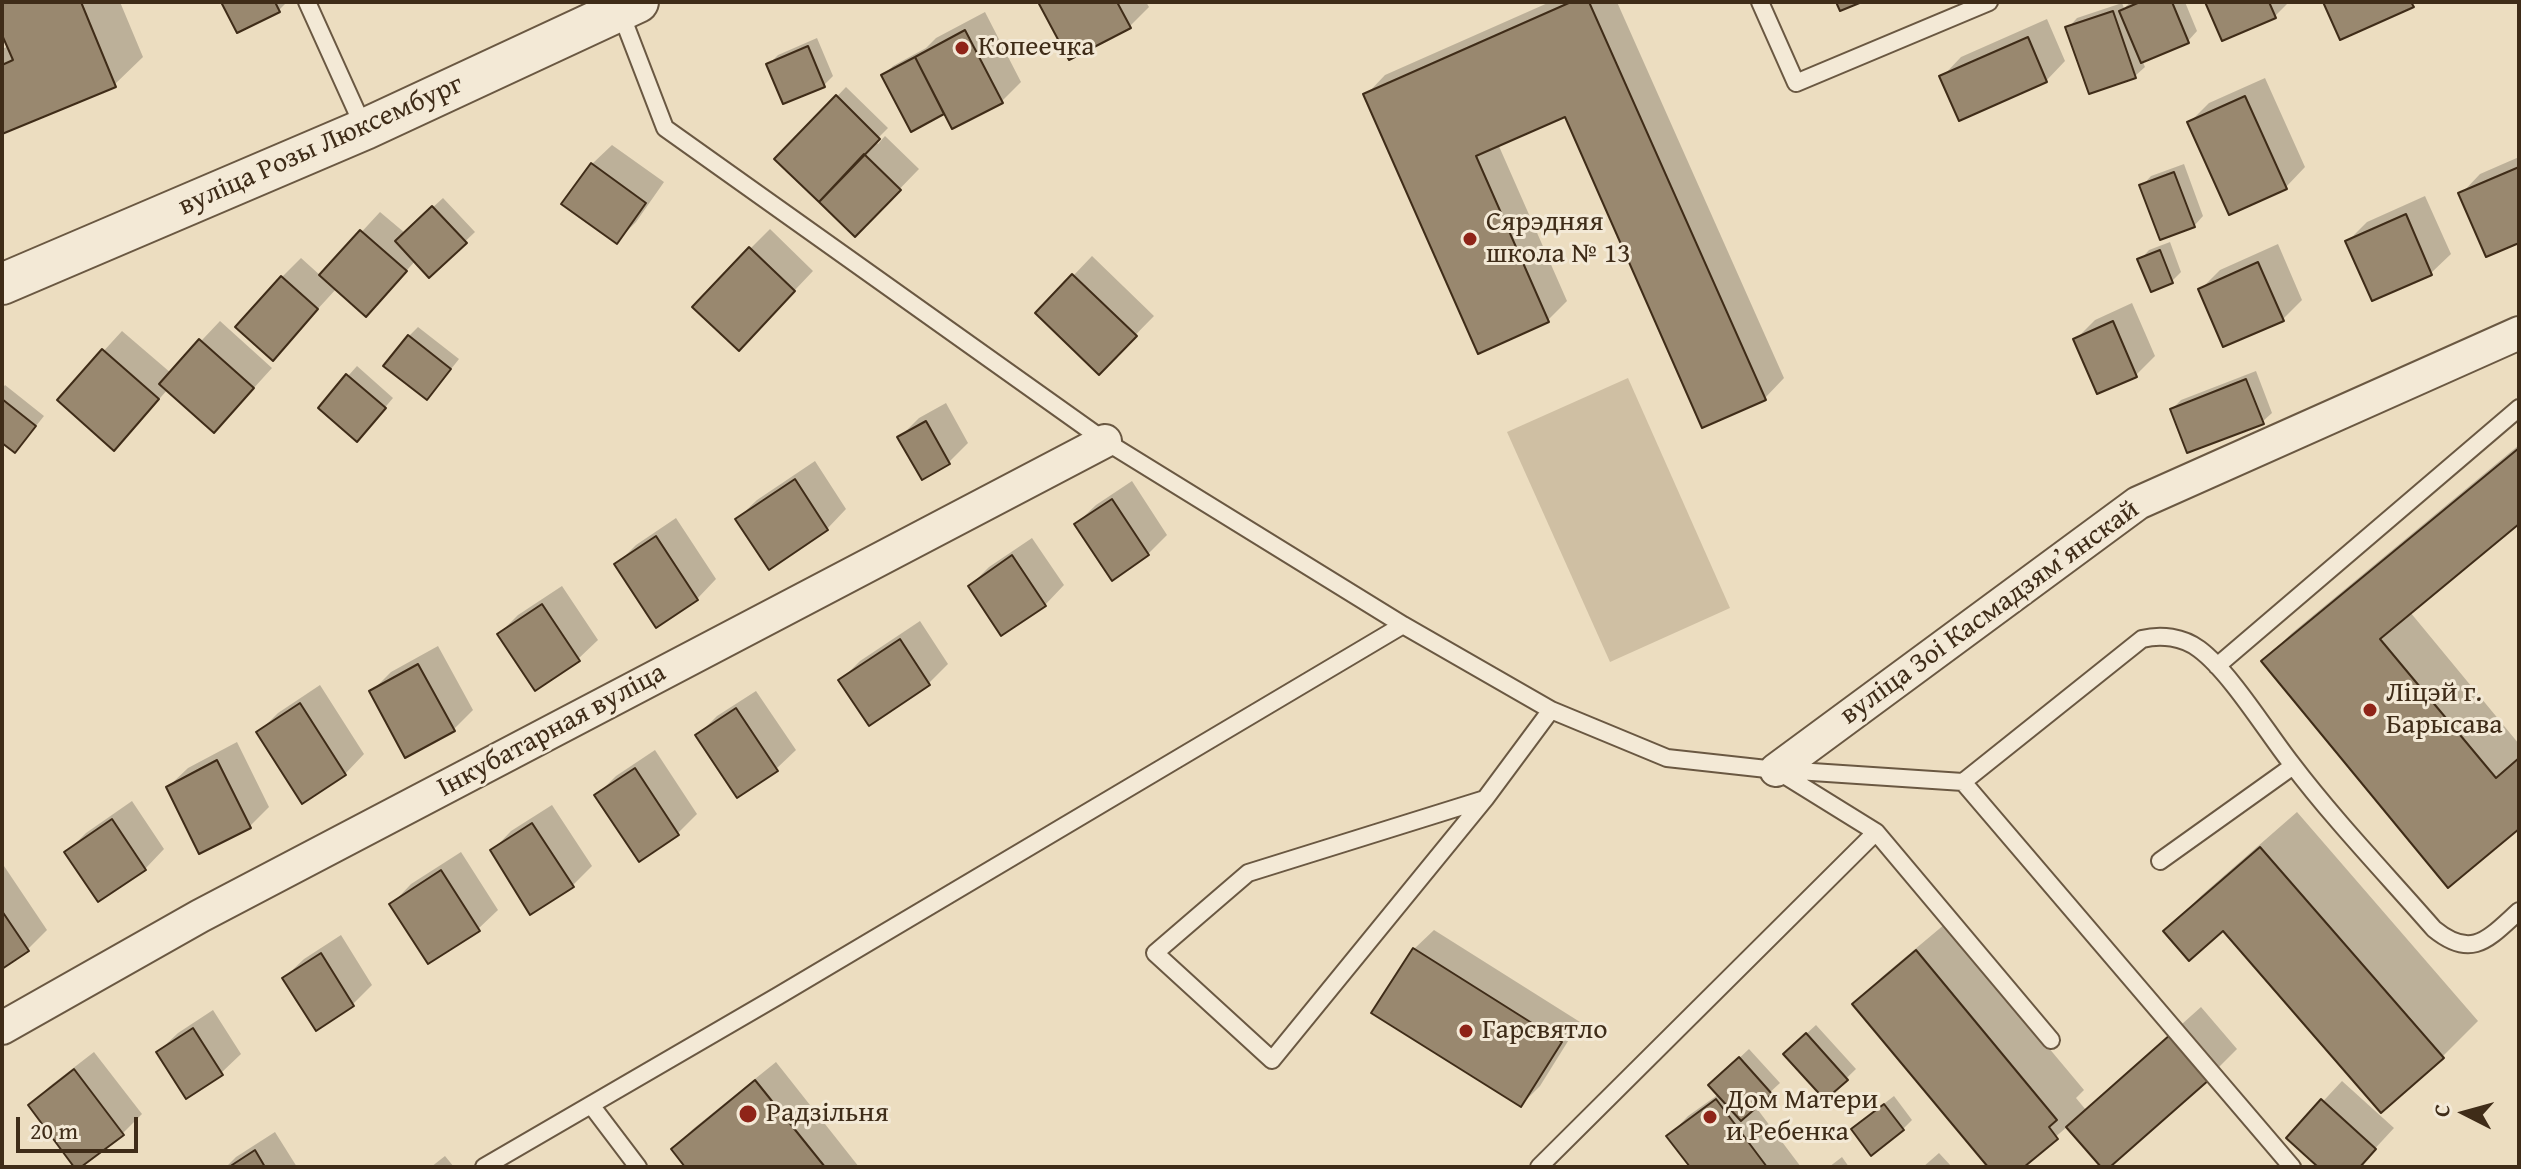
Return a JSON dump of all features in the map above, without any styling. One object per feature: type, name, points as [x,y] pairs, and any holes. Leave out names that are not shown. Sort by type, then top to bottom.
[{"type":"street","name":"вуліца Розы Люксембург","points":[[2,284],[365,129],[629,6]]},
{"type":"street","name":"вуліца Зоі Касмадзямʼянскай","points":[[1776,770],[2138,503],[2519,333]]},
{"type":"street","name":"Інкубатарная вуліца","points":[[2,1028],[200,916],[1105,441]]},
{"type":"lane","points":[[307,2],[365,129]]},
{"type":"lane","points":[[1760,2],[1796,83],[1989,2]]},
{"type":"lane","points":[[629,6],[665,128],[1105,441],[1403,625],[1551,710],[1667,758],[1776,770],[1963,782],[2142,639],[2158,635],[2199,648],[2217,666],[2293,766],[2434,929],[2451,944],[2469,945],[2488,938],[2519,911]]},
{"type":"lane","points":[[2217,666],[2519,408]]},
{"type":"lane","points":[[484,1167],[1403,625]]},
{"type":"lane","points":[[1485,799],[1248,873],[1155,953],[1272,1060],[1485,799],[1551,710]]},
{"type":"lane","points":[[2160,861],[2293,766]]},
{"type":"lane","points":[[1776,770],[1876,832],[2051,1040]]},
{"type":"lane","points":[[1963,782],[2292,1167]]},
{"type":"lane","points":[[1539,1167],[1876,832]]},
{"type":"lane","points":[[591,1105],[638,1167]]},
{"type":"shaded area","points":[[1628,378],[1730,608],[1610,662],[1507,432]]},
{"type":"building","points":[[2,2],[81,2],[116,87],[2,134],[2,65],[13,60],[2,35]]},
{"type":"building","points":[[221,2],[275,2],[280,12],[237,33]]},
{"type":"building","points":[[1038,2],[1117,2],[1131,28],[1069,60]]},
{"type":"building","name":"Сярэдняя школа № 13","points":[[1571,2],[1589,2],[1766,400],[1702,428],[1565,117],[1476,156],[1549,322],[1478,354],[1363,94]]},
{"type":"building","points":[[1836,2],[1862,2],[1840,11]]},
{"type":"building","points":[[2140,2],[2172,2],[2189,43],[2141,63],[2119,11]]},
{"type":"building","points":[[2205,2],[2269,2],[2276,18],[2222,41]]},
{"type":"building","points":[[2323,2],[2411,2],[2414,7],[2340,40]]},
{"type":"building","points":[[2113,11],[2136,78],[2089,94],[2065,27]]},
{"type":"building","points":[[965,30],[1003,103],[952,129],[915,57]]},
{"type":"building","points":[[2028,37],[2047,82],[1959,121],[1939,76]]},
{"type":"building","points":[[808,46],[825,87],[783,104],[766,64]]},
{"type":"building","points":[[915,57],[944,114],[911,132],[881,75]]},
{"type":"building","points":[[836,95],[880,139],[819,202],[774,159]]},
{"type":"building","points":[[2245,96],[2287,189],[2229,215],[2187,122]]},
{"type":"building","points":[[864,154],[901,190],[855,237],[819,202]]},
{"type":"building","points":[[591,163],[646,203],[617,244],[561,204]]},
{"type":"building","points":[[2519,167],[2519,243],[2486,257],[2458,193]]},
{"type":"building","points":[[2174,172],[2195,227],[2160,240],[2139,185]]},
{"type":"building","points":[[432,206],[467,243],[429,278],[395,241]]},
{"type":"building","points":[[2406,214],[2432,275],[2372,301],[2345,241]]},
{"type":"building","points":[[360,230],[407,271],[366,317],[319,275]]},
{"type":"building","points":[[749,247],[795,291],[739,351],[692,307]]},
{"type":"building","points":[[2160,250],[2173,283],[2151,292],[2137,259]]},
{"type":"building","points":[[2258,262],[2284,321],[2223,347],[2198,289]]},
{"type":"building","points":[[1072,274],[1137,336],[1099,375],[1035,313]]},
{"type":"building","points":[[281,276],[318,309],[273,361],[235,327]]},
{"type":"building","points":[[2113,321],[2137,377],[2097,394],[2073,339]]},
{"type":"building","points":[[408,335],[451,369],[427,400],[383,366]]},
{"type":"building","points":[[199,339],[254,388],[214,433],[159,384]]},
{"type":"building","points":[[102,349],[159,399],[114,451],[57,400]]},
{"type":"building","points":[[346,374],[386,408],[357,442],[318,408]]},
{"type":"building","points":[[2246,379],[2264,424],[2187,453],[2170,409]]},
{"type":"building","points":[[2,399],[36,426],[15,453],[2,443]]},
{"type":"building","points":[[926,421],[950,464],[922,480],[897,437]]},
{"type":"building","name":"Ліцэй г. Барысава","points":[[2519,448],[2519,524],[2380,639],[2496,778],[2519,758],[2519,829],[2448,888],[2261,661]]},
{"type":"building","points":[[795,479],[828,530],[769,570],[735,519]]},
{"type":"building","points":[[1112,499],[1149,555],[1112,581],[1074,524]]},
{"type":"building","points":[[656,536],[698,600],[656,628],[614,564]]},
{"type":"building","points":[[1012,555],[1046,606],[1001,636],[968,586]]},
{"type":"building","points":[[542,604],[580,661],[535,691],[497,634]]},
{"type":"building","points":[[900,639],[930,685],[869,726],[838,680]]},
{"type":"building","points":[[418,664],[455,731],[405,758],[369,691]]},
{"type":"building","points":[[300,703],[346,775],[302,804],[256,732]]},
{"type":"building","points":[[736,708],[778,771],[737,798],[695,735]]},
{"type":"building","points":[[217,760],[251,828],[199,854],[166,787]]},
{"type":"building","points":[[635,768],[679,835],[639,862],[594,795]]},
{"type":"building","points":[[112,819],[146,870],[98,902],[64,852]]},
{"type":"building","points":[[532,823],[574,887],[530,915],[490,850]]},
{"type":"building","points":[[2260,847],[2444,1058],[2381,1113],[2223,931],[2189,961],[2163,931]]},
{"type":"building","points":[[441,870],[480,931],[428,964],[389,904]]},
{"type":"building","points":[[2,911],[29,951],[2,969]]},
{"type":"building","points":[[1413,948],[1562,1042],[1521,1107],[1371,1013]]},
{"type":"building","points":[[1916,950],[2057,1120],[2049,1127],[2058,1139],[2024,1167],[1988,1167],[1852,1004]]},
{"type":"building","points":[[321,953],[354,1006],[316,1031],[282,978]]},
{"type":"building","points":[[193,1028],[223,1075],[186,1099],[156,1052]]},
{"type":"building","points":[[1806,1033],[1848,1080],[1825,1100],[1783,1054]]},
{"type":"building","points":[[2171,1034],[2210,1079],[2110,1167],[2101,1167],[2066,1127]]},
{"type":"building","points":[[1739,1057],[1772,1094],[1741,1121],[1708,1085]]},
{"type":"building","points":[[74,1069],[124,1135],[81,1167],[74,1167],[28,1105]]},
{"type":"building","name":"Радзільня","points":[[755,1080],[825,1167],[685,1167],[671,1149]]},
{"type":"building","name":"Дом Матери и Ребенка","points":[[1716,1099],[1767,1167],[1690,1167],[1666,1136]]},
{"type":"building","points":[[2321,1099],[2376,1149],[2360,1167],[2318,1167],[2286,1138]]},
{"type":"building","points":[[1884,1104],[1904,1130],[1871,1156],[1851,1129]]},
{"type":"building","points":[[255,1150],[265,1167],[229,1167]]},
{"type":"place","name":"Копеечка","points":[[962,48]]},
{"type":"place","name":"Сярэдняя школа № 13","points":[[1470,239]]},
{"type":"place","name":"Ліцэй г. Барысава","points":[[2370,710]]},
{"type":"place","name":"Гарсвятло","points":[[1466,1031]]},
{"type":"place","name":"Радзільня","points":[[748,1114]]},
{"type":"place","name":"Дом Матери и Ребенка","points":[[1710,1117]]}]
